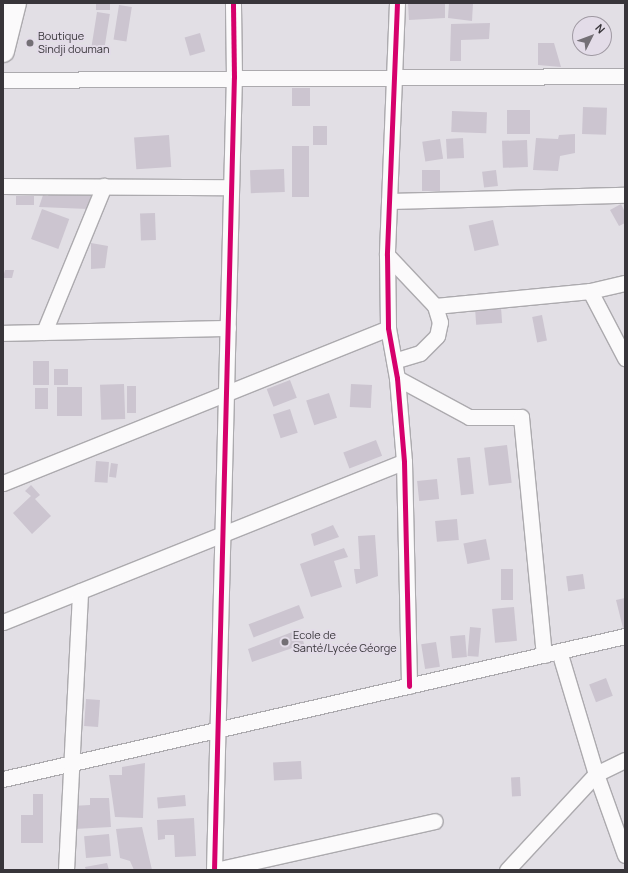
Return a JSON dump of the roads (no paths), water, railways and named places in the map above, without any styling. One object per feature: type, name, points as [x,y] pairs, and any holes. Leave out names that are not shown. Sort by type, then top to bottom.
[{"type":"main road","points":[[3,51],[15,3]]},
{"type":"street","points":[[233,3],[234,77],[215,870],[434,821]]},
{"type":"street","points":[[397,3],[387,256],[388,328],[397,378],[404,462],[409,686]]},
{"type":"street","points":[[3,80],[234,77],[625,76]]},
{"type":"street","points":[[3,186],[231,187]]},
{"type":"street","points":[[44,332],[104,186]]},
{"type":"street","points":[[389,201],[625,195]]},
{"type":"street","points":[[387,256],[434,306],[440,322],[437,336],[420,353],[394,361]]},
{"type":"street","points":[[434,306],[590,291],[625,283]]},
{"type":"street","points":[[590,291],[625,358]]},
{"type":"street","points":[[3,333],[228,328]]},
{"type":"street","points":[[3,483],[388,328]]},
{"type":"street","points":[[397,378],[469,417],[521,417],[544,655]]},
{"type":"street","points":[[3,622],[404,462]]},
{"type":"street","points":[[66,870],[80,591]]},
{"type":"street","points":[[3,779],[625,636]]},
{"type":"street","points":[[560,651],[596,774],[625,855]]},
{"type":"street","points":[[507,870],[596,774],[625,760]]},
{"type":"place","name":"Boutique Sindji douman","points":[[30,43]]},
{"type":"place","name":"Ecole de Santé/Lycée Géorge","points":[[285,642]]}]
